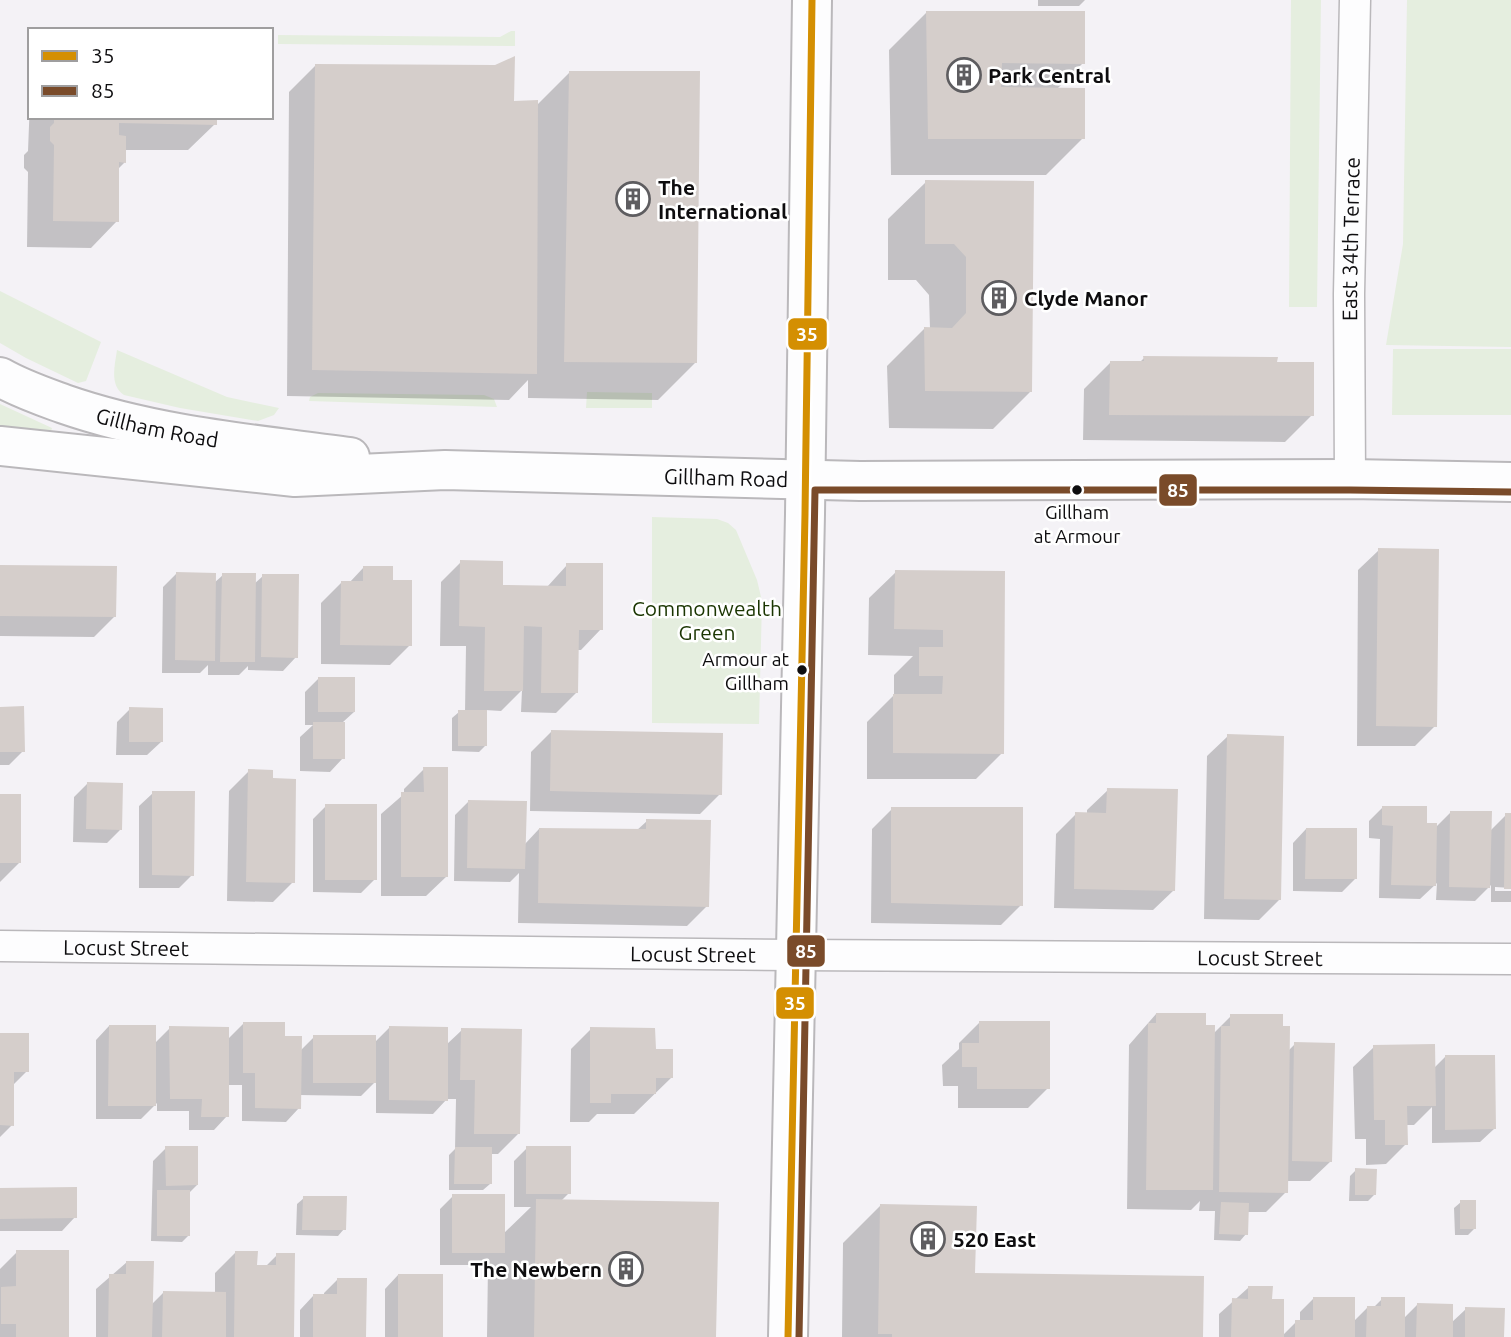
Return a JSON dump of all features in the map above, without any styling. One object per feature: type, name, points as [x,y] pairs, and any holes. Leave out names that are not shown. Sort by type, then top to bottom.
[{"type":"main road","points":[[788,1337],[805,480],[811,0]]},
{"type":"main road","name":"Gillham Road","points":[[0,377],[19,388],[89,412],[179,434],[445,470]]},
{"type":"main road","name":"Gillham Road","points":[[0,446],[295,477],[445,470],[805,480],[1350,479],[1511,482]]},
{"type":"street","name":"East 34th Terrace","points":[[1350,479],[1349,294],[1355,0]]},
{"type":"street","name":"Locust Street","points":[[0,946],[795,956],[1511,959]]},
{"type":"green space","points":[[1291,0],[1321,0],[1317,307],[1289,307]]},
{"type":"green space","points":[[1407,0],[1511,0],[1511,347],[1386,345],[1403,244]]},
{"type":"green space","points":[[515,31],[515,46],[278,44],[278,35],[500,37]]},
{"type":"green space","points":[[0,291],[101,342],[86,381],[78,383],[0,343]]},
{"type":"green space","points":[[1393,349],[1511,349],[1511,415],[1392,415]]},
{"type":"green space","points":[[117,350],[227,397],[279,408],[274,415],[258,421],[124,395],[116,386],[115,380]]},
{"type":"green space","points":[[587,392],[652,393],[652,408],[586,408]]},
{"type":"green space","points":[[318,393],[484,395],[494,399],[497,407],[309,401],[310,397]]},
{"type":"green space","points":[[0,404],[52,428],[49,438],[0,435]]},
{"type":"green space","name":"Commonwealth Green","points":[[652,517],[717,519],[736,530],[757,580],[762,601],[759,724],[652,723]]},
{"type":"building","name":"Park Central","points":[[926,11],[1085,11],[1085,64],[1002,63],[1001,87],[1085,88],[1085,139],[928,139]]},
{"type":"building","points":[[515,56],[514,101],[538,100],[537,374],[312,370],[315,64],[495,65]]},
{"type":"building","name":"The International","points":[[569,71],[700,71],[697,363],[564,362]]},
{"type":"building","points":[[54,119],[217,119],[217,125],[119,123],[119,135],[126,136],[126,163],[119,162],[119,222],[53,221],[54,145],[50,141],[50,127]]},
{"type":"building","name":"Clyde Manor","points":[[925,180],[1034,181],[1032,392],[925,391],[924,327],[952,328],[966,313],[966,257],[954,244],[925,244]]},
{"type":"building","points":[[1143,356],[1278,357],[1277,362],[1314,362],[1314,416],[1109,415],[1110,361],[1144,361]]},
{"type":"building","points":[[1378,548],[1439,549],[1437,727],[1376,726]]},
{"type":"building","points":[[460,560],[503,561],[503,585],[566,586],[566,563],[603,563],[603,630],[579,630],[578,693],[541,693],[542,627],[524,626],[523,691],[484,691],[485,627],[459,626]]},
{"type":"building","points":[[0,565],[117,566],[116,617],[0,616]]},
{"type":"building","points":[[363,566],[393,566],[393,580],[412,580],[412,646],[340,645],[341,581],[363,581]]},
{"type":"building","points":[[895,570],[1005,571],[1004,754],[893,753],[893,694],[942,694],[943,676],[919,676],[919,647],[943,647],[943,630],[894,629]]},
{"type":"building","points":[[176,572],[216,573],[215,661],[175,660]]},
{"type":"building","points":[[222,573],[256,573],[255,662],[220,662]]},
{"type":"building","points":[[262,574],[299,574],[298,658],[261,657]]},
{"type":"building","points":[[318,677],[355,677],[355,712],[318,712]]},
{"type":"building","points":[[24,706],[25,752],[0,752],[0,707]]},
{"type":"building","points":[[129,707],[163,708],[163,742],[129,742]]},
{"type":"building","points":[[458,710],[487,710],[487,746],[458,746]]},
{"type":"building","points":[[313,722],[345,722],[345,759],[313,759]]},
{"type":"building","points":[[551,730],[723,733],[722,795],[550,791]]},
{"type":"building","points":[[1227,734],[1284,736],[1281,900],[1224,899]]},
{"type":"building","points":[[423,767],[448,767],[448,877],[401,877],[401,792],[424,792]]},
{"type":"building","points":[[248,769],[273,770],[273,778],[296,779],[295,883],[246,882]]},
{"type":"building","points":[[87,782],[123,783],[122,830],[86,829]]},
{"type":"building","points":[[1107,788],[1178,789],[1175,891],[1074,889],[1075,812],[1106,813]]},
{"type":"building","points":[[152,791],[195,791],[194,876],[152,875]]},
{"type":"building","points":[[0,794],[21,794],[21,863],[0,863]]},
{"type":"building","points":[[468,800],[527,801],[525,869],[467,868]]},
{"type":"building","points":[[325,804],[377,804],[377,880],[325,880]]},
{"type":"building","points":[[1382,806],[1427,806],[1427,823],[1437,823],[1436,886],[1391,885],[1393,826],[1382,825]]},
{"type":"building","points":[[891,807],[1023,807],[1023,906],[891,903]]},
{"type":"building","points":[[1450,811],[1492,811],[1490,888],[1449,887]]},
{"type":"building","points":[[1505,813],[1511,813],[1511,889],[1504,889]]},
{"type":"building","points":[[646,819],[711,820],[709,907],[538,903],[539,828],[646,829]]},
{"type":"building","points":[[1306,828],[1357,828],[1357,879],[1305,879]]},
{"type":"building","points":[[1156,1013],[1206,1013],[1206,1025],[1215,1025],[1213,1190],[1146,1190],[1148,1023],[1156,1023]]},
{"type":"building","points":[[1230,1014],[1283,1014],[1283,1026],[1290,1026],[1288,1193],[1219,1192],[1221,1026],[1230,1026]]},
{"type":"building","points":[[979,1021],[1050,1021],[1050,1089],[977,1089],[977,1067],[962,1067],[962,1043],[979,1043]]},
{"type":"building","points":[[243,1022],[285,1022],[285,1036],[302,1036],[301,1109],[255,1108],[255,1073],[243,1073]]},
{"type":"building","points":[[109,1025],[156,1025],[156,1106],[108,1106]]},
{"type":"building","points":[[169,1026],[229,1027],[229,1117],[201,1117],[202,1099],[170,1099]]},
{"type":"building","points":[[389,1026],[448,1027],[448,1101],[389,1100]]},
{"type":"building","points":[[590,1027],[655,1028],[656,1049],[673,1049],[673,1078],[656,1078],[656,1094],[611,1094],[611,1103],[590,1103]]},
{"type":"building","points":[[461,1028],[522,1029],[520,1134],[474,1134],[475,1080],[460,1080]]},
{"type":"building","points":[[0,1033],[29,1033],[29,1072],[14,1072],[14,1126],[0,1125]]},
{"type":"building","points":[[313,1035],[376,1035],[376,1083],[313,1083]]},
{"type":"building","points":[[1294,1042],[1335,1043],[1332,1162],[1292,1161]]},
{"type":"building","points":[[1435,1044],[1436,1106],[1407,1106],[1408,1145],[1385,1145],[1385,1120],[1374,1120],[1373,1045]]},
{"type":"building","points":[[1445,1055],[1495,1055],[1496,1129],[1445,1130]]},
{"type":"building","points":[[165,1146],[198,1146],[198,1185],[166,1186]]},
{"type":"building","points":[[526,1146],[571,1146],[571,1194],[526,1194]]},
{"type":"building","points":[[455,1147],[492,1147],[492,1184],[454,1184]]},
{"type":"building","points":[[1355,1168],[1377,1169],[1376,1195],[1355,1195]]},
{"type":"building","points":[[77,1187],[77,1218],[0,1219],[0,1188]]},
{"type":"building","points":[[157,1190],[190,1190],[190,1236],[157,1236]]},
{"type":"building","points":[[452,1194],[505,1194],[505,1253],[452,1253]]},
{"type":"building","points":[[303,1196],[347,1196],[346,1230],[302,1230]]},
{"type":"building","name":"The Newbern","points":[[536,1199],[719,1202],[716,1337],[534,1337]]},
{"type":"building","points":[[1460,1200],[1476,1200],[1476,1229],[1460,1229]]},
{"type":"building","points":[[1221,1202],[1249,1203],[1248,1235],[1219,1234]]},
{"type":"building","name":"520 East","points":[[880,1204],[977,1206],[975,1273],[1204,1276],[1203,1337],[892,1337],[892,1334],[878,1334]]},
{"type":"building","points":[[16,1250],[69,1250],[69,1337],[16,1337],[16,1324],[1,1324],[1,1287],[16,1286]]},
{"type":"building","points":[[235,1251],[258,1251],[257,1265],[276,1265],[276,1253],[295,1253],[294,1337],[234,1337]]},
{"type":"building","points":[[126,1261],[154,1261],[152,1337],[108,1337],[109,1274],[126,1274]]},
{"type":"building","points":[[398,1274],[443,1274],[443,1337],[398,1337]]},
{"type":"building","points":[[337,1278],[367,1278],[366,1337],[313,1337],[313,1294],[337,1294]]},
{"type":"building","points":[[1248,1286],[1273,1286],[1272,1299],[1284,1299],[1284,1337],[1231,1337],[1232,1298],[1248,1299]]},
{"type":"building","points":[[163,1291],[226,1292],[226,1337],[162,1337]]},
{"type":"building","points":[[1313,1297],[1355,1297],[1355,1337],[1295,1337],[1295,1320],[1313,1320]]},
{"type":"building","points":[[1381,1297],[1405,1297],[1405,1337],[1366,1337],[1367,1306],[1381,1306]]},
{"type":"building","points":[[1417,1303],[1453,1304],[1453,1337],[1416,1337]]},
{"type":"building","points":[[1465,1307],[1505,1308],[1504,1337],[1465,1337]]},
{"type":"transit line","name":"35","points":[[788,1337],[805,514],[812,0]]},
{"type":"transit line","name":"85","points":[[799,1337],[815,490],[1511,492]]},
{"type":"place","name":"Park Central","points":[[964,75]]},
{"type":"place","name":"The International","points":[[633,199]]},
{"type":"place","name":"Clyde Manor","points":[[999,298]]},
{"type":"place","name":"Gillham at Armour","points":[[1077,490]]},
{"type":"place","name":"Armour at Gillham","points":[[802,670]]},
{"type":"place","name":"520 East","points":[[928,1239]]},
{"type":"place","name":"The Newbern","points":[[626,1269]]}]
